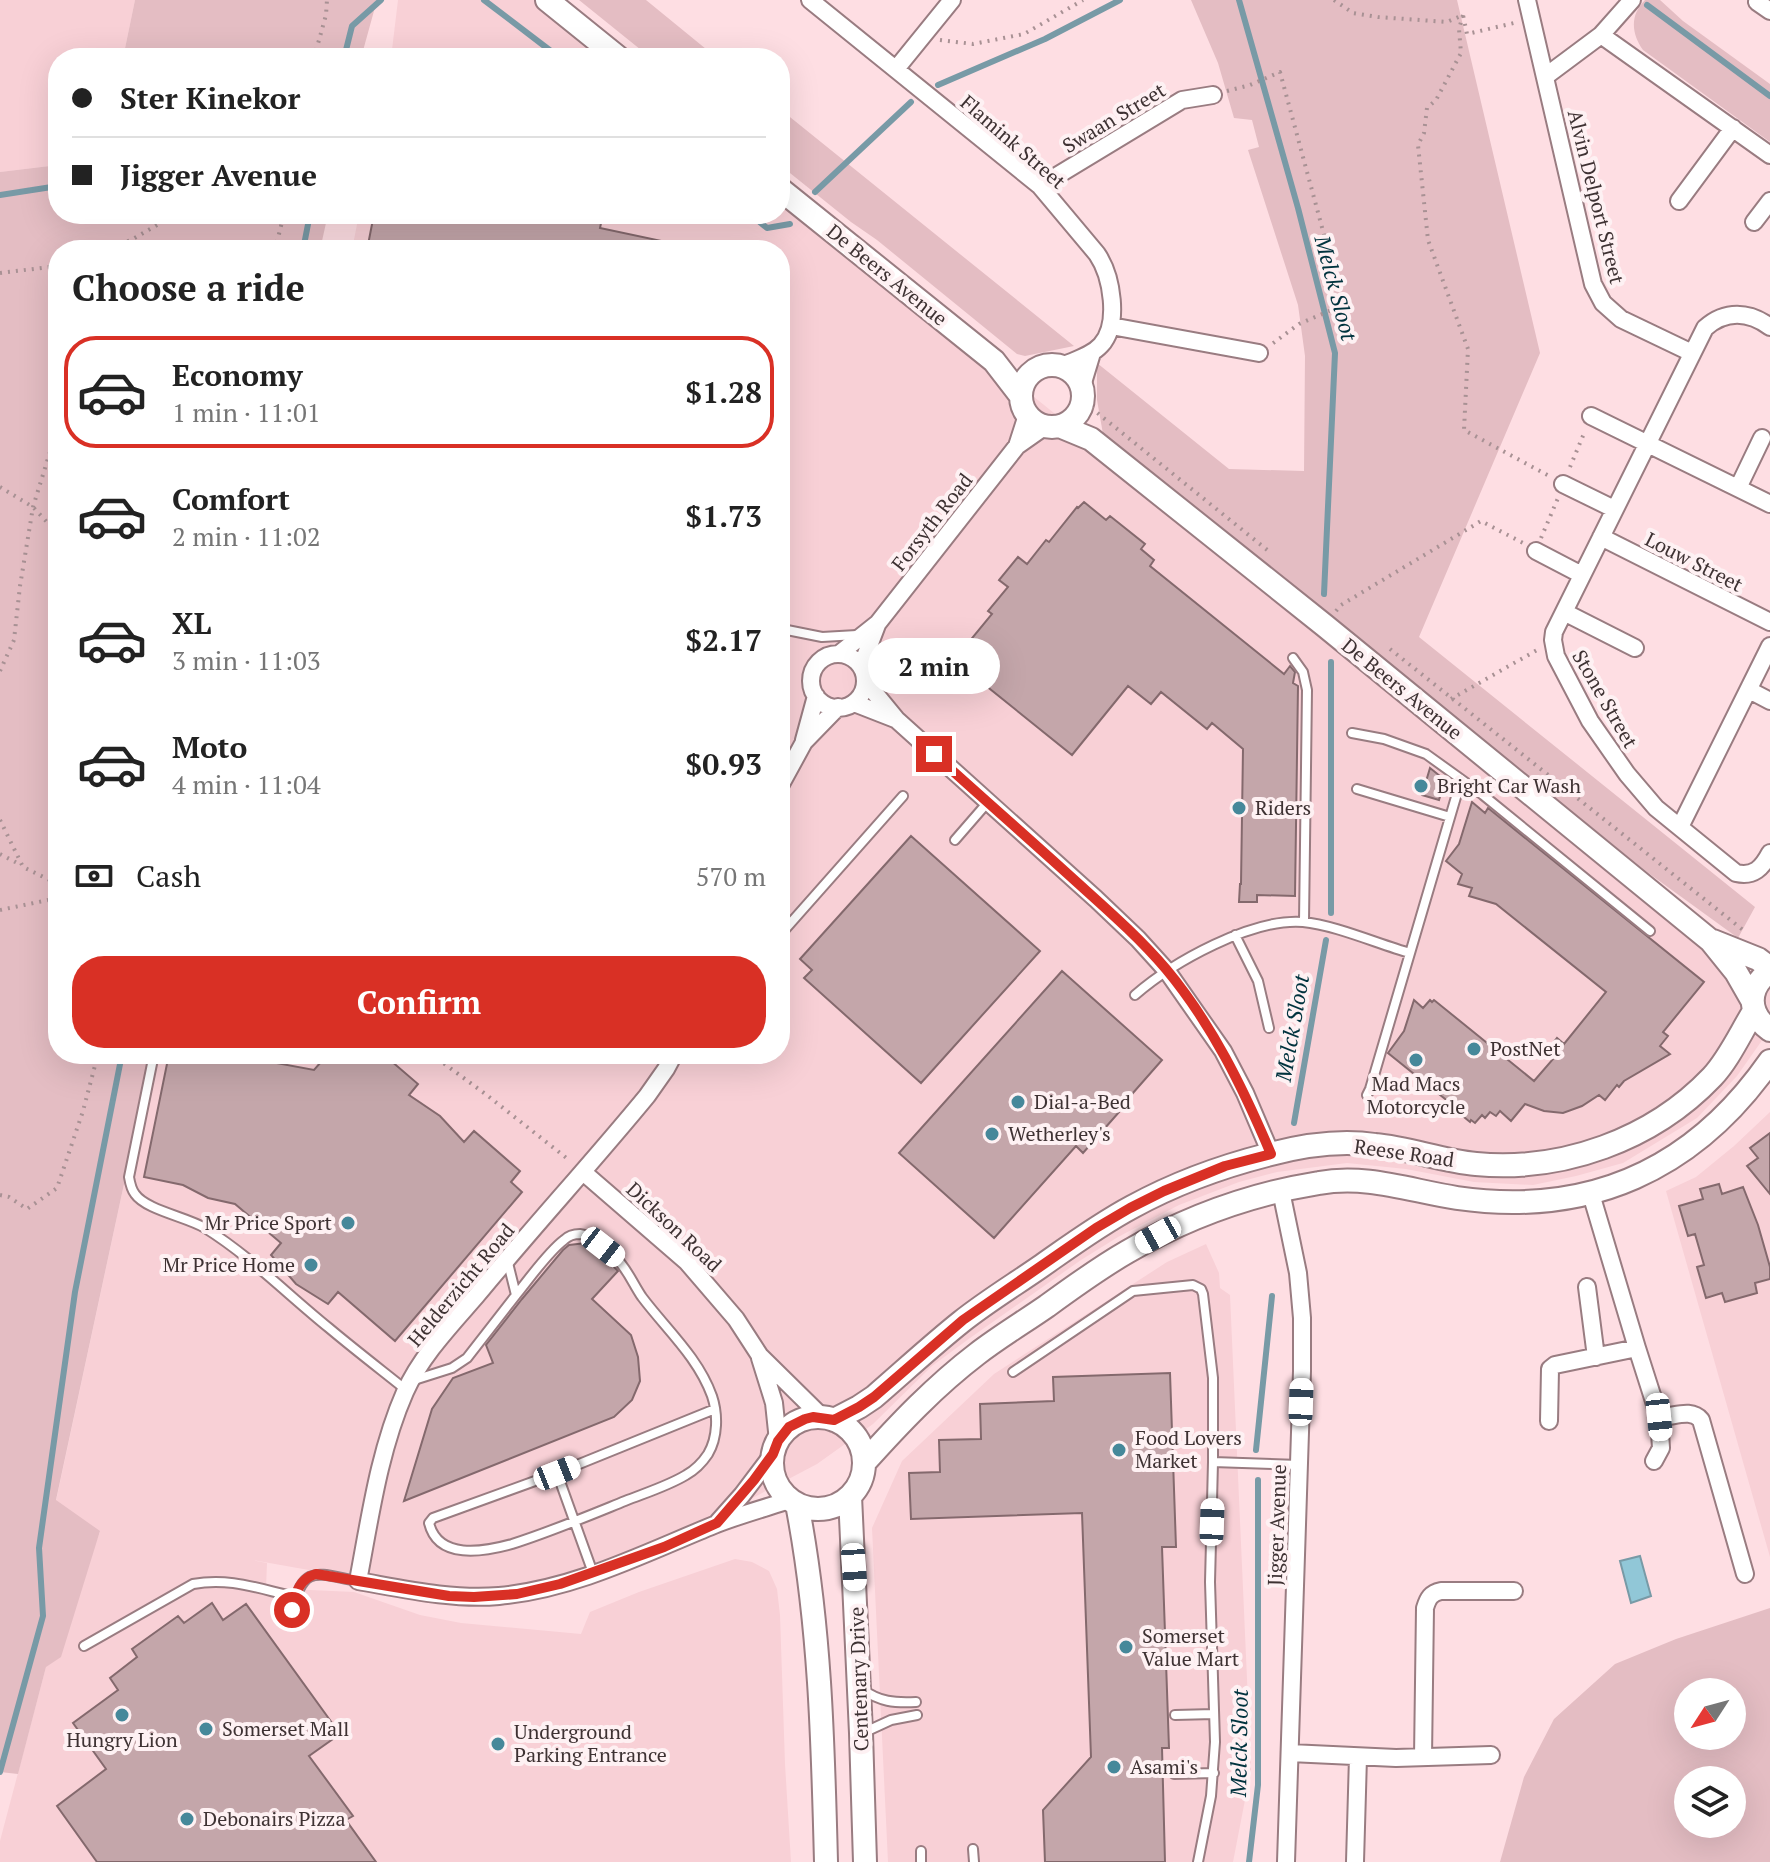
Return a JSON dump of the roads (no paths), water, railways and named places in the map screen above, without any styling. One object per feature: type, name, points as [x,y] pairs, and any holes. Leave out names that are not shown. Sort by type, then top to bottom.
[{"type":"street","points":[[547,0],[607,48]]},
{"type":"street","name":"Flamink Street","points":[[810,0],[1040,186],[1103,263],[1110,282],[1111,326]]},
{"type":"street","points":[[896,69],[952,0]]},
{"type":"street","name":"Alvin Delport Street","points":[[1527,0],[1593,284],[1603,303],[1621,319],[1692,353]]},
{"type":"street","points":[[1546,76],[1601,35],[1632,0]]},
{"type":"street","points":[[1601,35],[1770,155]]},
{"type":"street","name":"Swaan Street","points":[[1040,186],[1182,100],[1213,95]]},
{"type":"street","points":[[1679,201],[1733,128]]},
{"type":"street","name":"De Beers Avenue","points":[[790,197],[1057,409],[1711,941],[1736,972],[1759,1021],[1770,1030]]},
{"type":"street","points":[[1754,222],[1770,201]]},
{"type":"street","name":"Stone Street","points":[[1770,327],[1760,319],[1739,314],[1728,315],[1705,328],[1554,632],[1556,656],[1590,721],[1607,748],[1656,808],[1736,873],[1748,874],[1759,870],[1770,853]]},
{"type":"street","points":[[1062,366],[1101,346],[1111,326],[1259,353]]},
{"type":"street","points":[[1057,409],[1092,353]]},
{"type":"street","name":"De Beers Avenue","points":[[994,361],[1034,371]]},
{"type":"street","points":[[1042,366],[1062,366],[1077,377],[1057,409],[1022,386],[1042,366]]},
{"type":"street","name":"Forsyth Road","points":[[839,654],[871,628],[1017,446],[1057,409]]},
{"type":"street","points":[[1591,416],[1770,504]]},
{"type":"street","points":[[1738,488],[1762,438]]},
{"type":"street","points":[[1563,484],[1614,509]]},
{"type":"street","name":"Louw Street","points":[[1601,537],[1770,622]]},
{"type":"street","points":[[1536,551],[1582,575]]},
{"type":"street","points":[[1564,612],[1635,648]]},
{"type":"street","name":"Forsyth Road","points":[[863,674],[871,628]]},
{"type":"street","points":[[1680,827],[1770,646]]},
{"type":"street","points":[[897,720],[846,705],[826,705],[816,696],[811,685],[814,668],[822,658],[830,655],[852,658],[897,720],[1138,939],[1167,971],[1223,1051],[1271,1154]]},
{"type":"street","points":[[804,742],[863,691],[863,674]]},
{"type":"street","points":[[1749,690],[1770,701]]},
{"type":"street","points":[[790,768],[804,742],[816,696]]},
{"type":"street","name":"De Beers Avenue","points":[[1711,941],[1758,959],[1770,970]]},
{"type":"street","name":"Reese Road","points":[[828,1419],[859,1407],[874,1397],[963,1320],[1096,1228],[1164,1191],[1225,1166],[1316,1146],[1374,1144],[1475,1164],[1529,1165],[1568,1159],[1612,1145],[1648,1127],[1683,1104],[1714,1075],[1753,1005],[1760,979],[1770,970]]},
{"type":"street","name":"Reese Road","points":[[864,1463],[917,1406],[966,1363],[1126,1252],[1186,1222],[1239,1201],[1323,1182],[1372,1181],[1475,1201],[1538,1201],[1591,1194],[1622,1184],[1673,1158],[1701,1138],[1751,1088],[1770,1061]]},
{"type":"street","name":"Helderzicht Road","points":[[358,1581],[384,1454],[408,1386],[440,1338],[647,1096],[668,1064]]},
{"type":"street","name":"Dickson Road","points":[[583,1172],[687,1262],[736,1319],[760,1356],[828,1419]]},
{"type":"street","name":"Jigger Avenue","points":[[1281,1191],[1298,1273],[1302,1318],[1286,1862]]},
{"type":"street","points":[[1591,1194],[1659,1417],[1661,1448],[1654,1461]]},
{"type":"street","points":[[1587,1287],[1596,1357]]},
{"type":"street","points":[[1549,1421],[1550,1369],[1555,1365],[1637,1348]]},
{"type":"street","name":"Dickson Road","points":[[760,1356],[774,1403],[775,1447]]},
{"type":"street","points":[[1659,1417],[1688,1413],[1696,1414],[1701,1420],[1745,1574]]},
{"type":"street","points":[[717,1523],[742,1495],[775,1447],[789,1427],[805,1419],[828,1419],[850,1430],[863,1454],[862,1477],[850,1496],[837,1505],[812,1509],[784,1494],[775,1479],[775,1447]]},
{"type":"street","name":"Centenary Drive","points":[[850,1496],[865,1862]]},
{"type":"street","points":[[358,1581],[449,1596],[499,1596],[535,1591],[664,1547],[717,1523],[794,1502]]},
{"type":"street","name":"Centenary Drive","points":[[794,1502],[805,1547],[816,1646],[826,1862]]},
{"type":"street","points":[[1423,1757],[1427,1600],[1435,1592],[1441,1591],[1514,1591]]},
{"type":"street","points":[[1290,1753],[1358,1757],[1491,1755]]},
{"type":"street","points":[[1355,1862],[1358,1757]]},
{"type":"lane","points":[[790,631],[839,637],[871,628]]},
{"type":"lane","points":[[1293,658],[1303,672],[1307,690],[1304,922]]},
{"type":"lane","points":[[1352,733],[1384,739],[1426,754],[1650,931]]},
{"type":"lane","points":[[1367,1095],[1461,780]]},
{"type":"lane","points":[[1357,789],[1450,817]]},
{"type":"lane","points":[[790,924],[903,796]]},
{"type":"lane","points":[[955,840],[988,802]]},
{"type":"lane","points":[[1135,995],[1167,971],[1235,935],[1274,924],[1304,922],[1410,953]]},
{"type":"lane","points":[[1235,935],[1258,981],[1269,1028]]},
{"type":"lane","points":[[152,1064],[129,1177],[135,1195],[144,1203],[194,1221],[208,1230],[330,1329],[408,1386],[452,1368],[467,1358],[563,1240],[578,1234],[589,1237],[617,1258],[641,1296],[685,1349],[705,1379],[715,1409],[712,1447],[693,1470],[676,1481],[512,1544],[475,1550],[456,1550],[443,1545],[430,1528],[430,1521],[438,1516],[557,1473],[715,1409]]},
{"type":"lane","points":[[507,1259],[516,1295]]},
{"type":"lane","points":[[1013,1372],[1133,1291],[1198,1286],[1204,1298],[1213,1378],[1210,1582],[1214,1773],[1198,1862]]},
{"type":"lane","points":[[1213,1462],[1300,1465]]},
{"type":"lane","points":[[557,1473],[593,1573]]},
{"type":"lane","points":[[292,1610],[302,1582],[308,1576],[316,1574],[358,1581]]},
{"type":"lane","points":[[84,1646],[193,1584],[230,1582],[296,1597]]},
{"type":"lane","points":[[858,1686],[887,1702],[916,1702]]},
{"type":"lane","points":[[1175,1715],[1214,1714]]},
{"type":"lane","points":[[861,1733],[891,1720],[917,1715]]},
{"type":"lane","points":[[1174,1774],[1214,1773]]},
{"type":"lane","points":[[973,1849],[974,1862]]},
{"type":"lane","points":[[921,1851],[921,1862]]},
{"type":"water","points":[[1640,1556],[1651,1596],[1631,1603],[1620,1561]]},
{"type":"waterway","points":[[346,48],[352,26],[381,0]]},
{"type":"waterway","points":[[484,0],[547,48]]},
{"type":"waterway","points":[[938,85],[1045,39],[1120,0]]},
{"type":"waterway","name":"Melck Sloot","points":[[1239,0],[1335,353],[1324,594]]},
{"type":"waterway","points":[[1647,5],[1770,96]]},
{"type":"waterway","points":[[815,192],[911,102]]},
{"type":"waterway","points":[[0,195],[48,188]]},
{"type":"waterway","points":[[305,240],[308,224]]},
{"type":"waterway","points":[[762,224],[767,228],[790,224]]},
{"type":"waterway","name":"Melck Sloot","points":[[1331,662],[1331,913]]},
{"type":"waterway","name":"Melck Sloot","points":[[1294,1123],[1326,940]]},
{"type":"waterway","points":[[0,1772],[43,1616],[39,1548],[75,1292],[120,1064]]},
{"type":"waterway","name":"Melck Sloot","points":[[1256,1450],[1272,1296]]},
{"type":"waterway","name":"Melck Sloot","points":[[1249,1862],[1258,1785],[1258,1480]]},
{"type":"place","name":"Bright Car Wash","points":[[1421,786]]},
{"type":"place","name":"Riders","points":[[1239,808]]},
{"type":"place","name":"PostNet","points":[[1474,1049]]},
{"type":"place","name":"Mad Macs Motorcycle","points":[[1416,1060]]},
{"type":"place","name":"Dial-a-Bed","points":[[1018,1102]]},
{"type":"place","name":"Wetherley's","points":[[992,1134]]},
{"type":"place","name":"Mr Price Sport","points":[[348,1223]]},
{"type":"place","name":"Mr Price Home","points":[[311,1265]]},
{"type":"place","name":"Food Lovers Market","points":[[1119,1450]]},
{"type":"place","name":"Somerset Value Mart","points":[[1126,1647]]},
{"type":"place","name":"Hungry Lion","points":[[122,1715]]},
{"type":"place","name":"Somerset Mall","points":[[206,1729]]},
{"type":"place","name":"Underground Parking Entrance","points":[[498,1744]]},
{"type":"place","name":"Asami's","points":[[1114,1767]]},
{"type":"place","name":"Debonairs Pizza","points":[[187,1819]]}]
